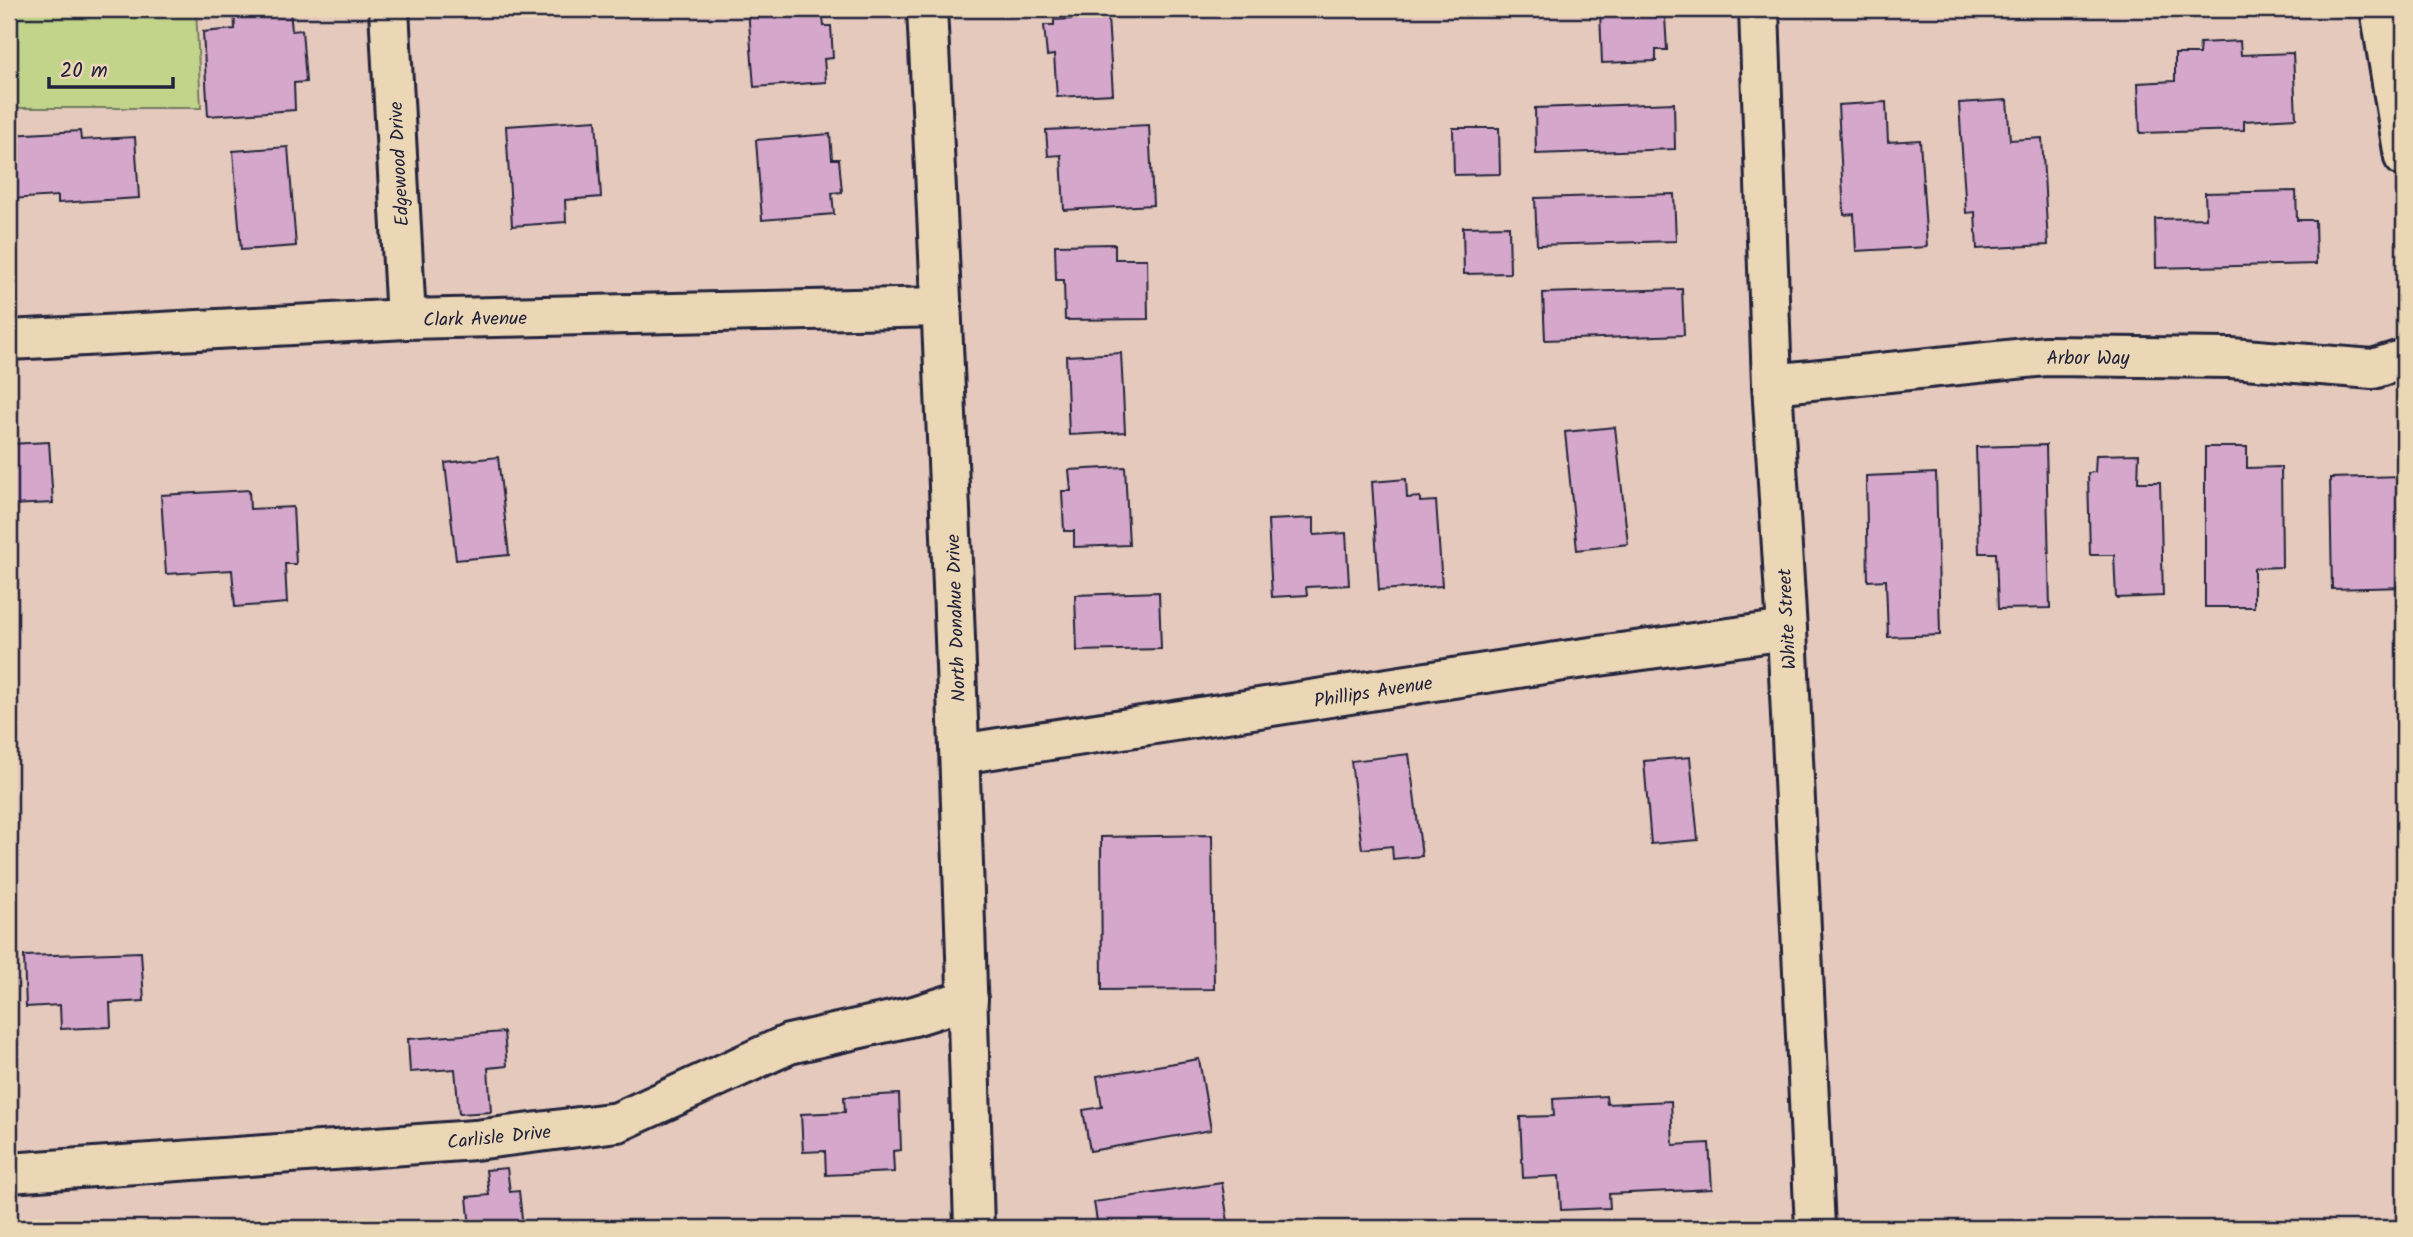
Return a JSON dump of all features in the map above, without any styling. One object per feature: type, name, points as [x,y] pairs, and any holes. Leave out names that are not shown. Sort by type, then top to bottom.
[{"type":"street","name":"Edgewood Drive","points":[[389,9],[406,319]]},
{"type":"street","name":"North Donahue Drive","points":[[928,9],[960,754],[974,1228]]},
{"type":"street","name":"White Street","points":[[1759,9],[1772,384],[1787,630],[1815,1228]]},
{"type":"street","points":[[2380,9],[2404,157]]},
{"type":"street","name":"Clark Avenue","points":[[9,341],[406,319],[942,307]]},
{"type":"street","name":"Arbor Way","points":[[1772,384],[2046,356],[2231,358],[2373,369],[2404,359]]},
{"type":"street","name":"Phillips Avenue","points":[[960,754],[1570,660],[1787,630]]},
{"type":"street","name":"Carlisle Drive","points":[[9,1173],[475,1140],[618,1122],[789,1044],[914,1016],[968,999]]},
{"type":"green space","points":[[9,9],[196,9],[201,108],[9,108]]},
{"type":"building","points":[[290,9],[292,31],[302,30],[306,82],[294,83],[295,110],[208,116],[203,32],[235,29],[234,11]]},
{"type":"building","points":[[748,9],[822,9],[824,26],[831,26],[833,58],[824,59],[826,82],[754,87]]},
{"type":"building","points":[[1646,9],[1654,11],[1654,17],[1665,17],[1667,50],[1656,50],[1656,61],[1602,63],[1600,11]]},
{"type":"building","points":[[1108,17],[1113,94],[1057,97],[1054,55],[1047,56],[1044,25],[1054,25],[1054,20]]},
{"type":"building","points":[[2240,41],[2241,55],[2293,53],[2296,118],[2244,121],[2244,130],[2140,133],[2138,83],[2175,81],[2175,54],[2199,54],[2200,43]]},
{"type":"building","points":[[2007,100],[2010,140],[2042,138],[2048,245],[1977,249],[1975,212],[1966,213],[1959,103]]},
{"type":"building","points":[[1886,102],[1888,142],[1920,140],[1927,247],[1856,251],[1854,214],[1844,215],[1838,105]]},
{"type":"building","points":[[1674,103],[1675,149],[1536,154],[1535,108]]},
{"type":"building","points":[[596,120],[601,197],[565,200],[566,222],[512,226],[506,126]]},
{"type":"building","points":[[1149,125],[1153,205],[1064,210],[1061,155],[1048,156],[1046,130]]},
{"type":"building","points":[[1453,128],[1499,128],[1500,174],[1454,175]]},
{"type":"building","points":[[80,131],[81,140],[135,137],[139,198],[58,203],[58,196],[9,199],[9,135]]},
{"type":"building","points":[[830,134],[832,159],[839,159],[842,192],[832,193],[834,214],[762,220],[756,140]]},
{"type":"building","points":[[288,147],[296,246],[241,250],[233,151]]},
{"type":"building","points":[[2296,191],[2297,220],[2315,220],[2316,264],[2156,268],[2155,219],[2206,218],[2205,193]]},
{"type":"building","points":[[1674,194],[1676,241],[1537,245],[1535,198]]},
{"type":"building","points":[[1509,226],[1510,273],[1464,274],[1463,227]]},
{"type":"building","points":[[1115,244],[1115,259],[1147,259],[1148,319],[1065,320],[1064,280],[1056,280],[1055,245]]},
{"type":"building","points":[[1682,289],[1684,335],[1545,340],[1543,293]]},
{"type":"building","points":[[1121,353],[1125,432],[1069,435],[1066,356]]},
{"type":"building","points":[[1615,427],[1628,544],[1577,550],[1565,432]]},
{"type":"building","points":[[49,442],[53,503],[9,505],[9,444]]},
{"type":"building","points":[[2046,445],[2050,608],[1998,609],[1996,553],[1979,553],[1976,447]]},
{"type":"building","points":[[2205,447],[2247,447],[2247,468],[2281,467],[2282,567],[2254,568],[2254,607],[2205,607]]},
{"type":"building","points":[[2139,454],[2138,482],[2160,482],[2163,596],[2116,598],[2114,555],[2090,555],[2088,473],[2095,472],[2096,455]]},
{"type":"building","points":[[498,457],[509,555],[456,560],[445,463]]},
{"type":"building","points":[[1125,467],[1129,545],[1074,547],[1074,531],[1064,531],[1062,491],[1071,491],[1069,470]]},
{"type":"building","points":[[1936,473],[1940,635],[1888,637],[1886,580],[1868,581],[1866,476]]},
{"type":"building","points":[[2404,476],[2404,587],[2332,589],[2330,478]]},
{"type":"building","points":[[1406,479],[1407,498],[1420,497],[1420,502],[1436,501],[1442,586],[1379,590],[1372,482]]},
{"type":"building","points":[[249,490],[250,509],[293,507],[296,564],[285,564],[287,603],[235,607],[232,570],[166,574],[161,495]]},
{"type":"building","points":[[1314,518],[1314,535],[1346,533],[1349,585],[1306,587],[1307,595],[1272,597],[1268,520]]},
{"type":"building","points":[[1159,592],[1161,649],[1077,651],[1075,595]]},
{"type":"building","points":[[1409,754],[1422,856],[1393,859],[1392,846],[1362,849],[1351,761]]},
{"type":"building","points":[[1690,757],[1698,840],[1651,844],[1644,761]]},
{"type":"building","points":[[1212,835],[1214,989],[1102,990],[1101,837]]},
{"type":"building","points":[[141,952],[144,1001],[110,1003],[111,1027],[61,1029],[60,1005],[26,1007],[24,956]]},
{"type":"building","points":[[504,1032],[507,1066],[488,1068],[491,1112],[459,1114],[455,1069],[410,1072],[408,1039]]},
{"type":"building","points":[[1199,1059],[1211,1130],[1090,1151],[1083,1110],[1102,1107],[1097,1076]]},
{"type":"building","points":[[899,1094],[901,1150],[893,1151],[894,1172],[826,1175],[825,1151],[803,1152],[801,1114],[845,1112],[844,1097]]},
{"type":"building","points":[[1606,1096],[1607,1104],[1671,1101],[1673,1145],[1709,1143],[1712,1189],[1609,1194],[1610,1208],[1561,1210],[1559,1176],[1523,1178],[1520,1117],[1554,1116],[1553,1099]]},
{"type":"building","points":[[507,1168],[510,1192],[519,1191],[523,1228],[470,1228],[467,1197],[489,1195],[486,1170]]},
{"type":"building","points":[[1222,1183],[1229,1228],[1098,1228],[1094,1202]]}]
